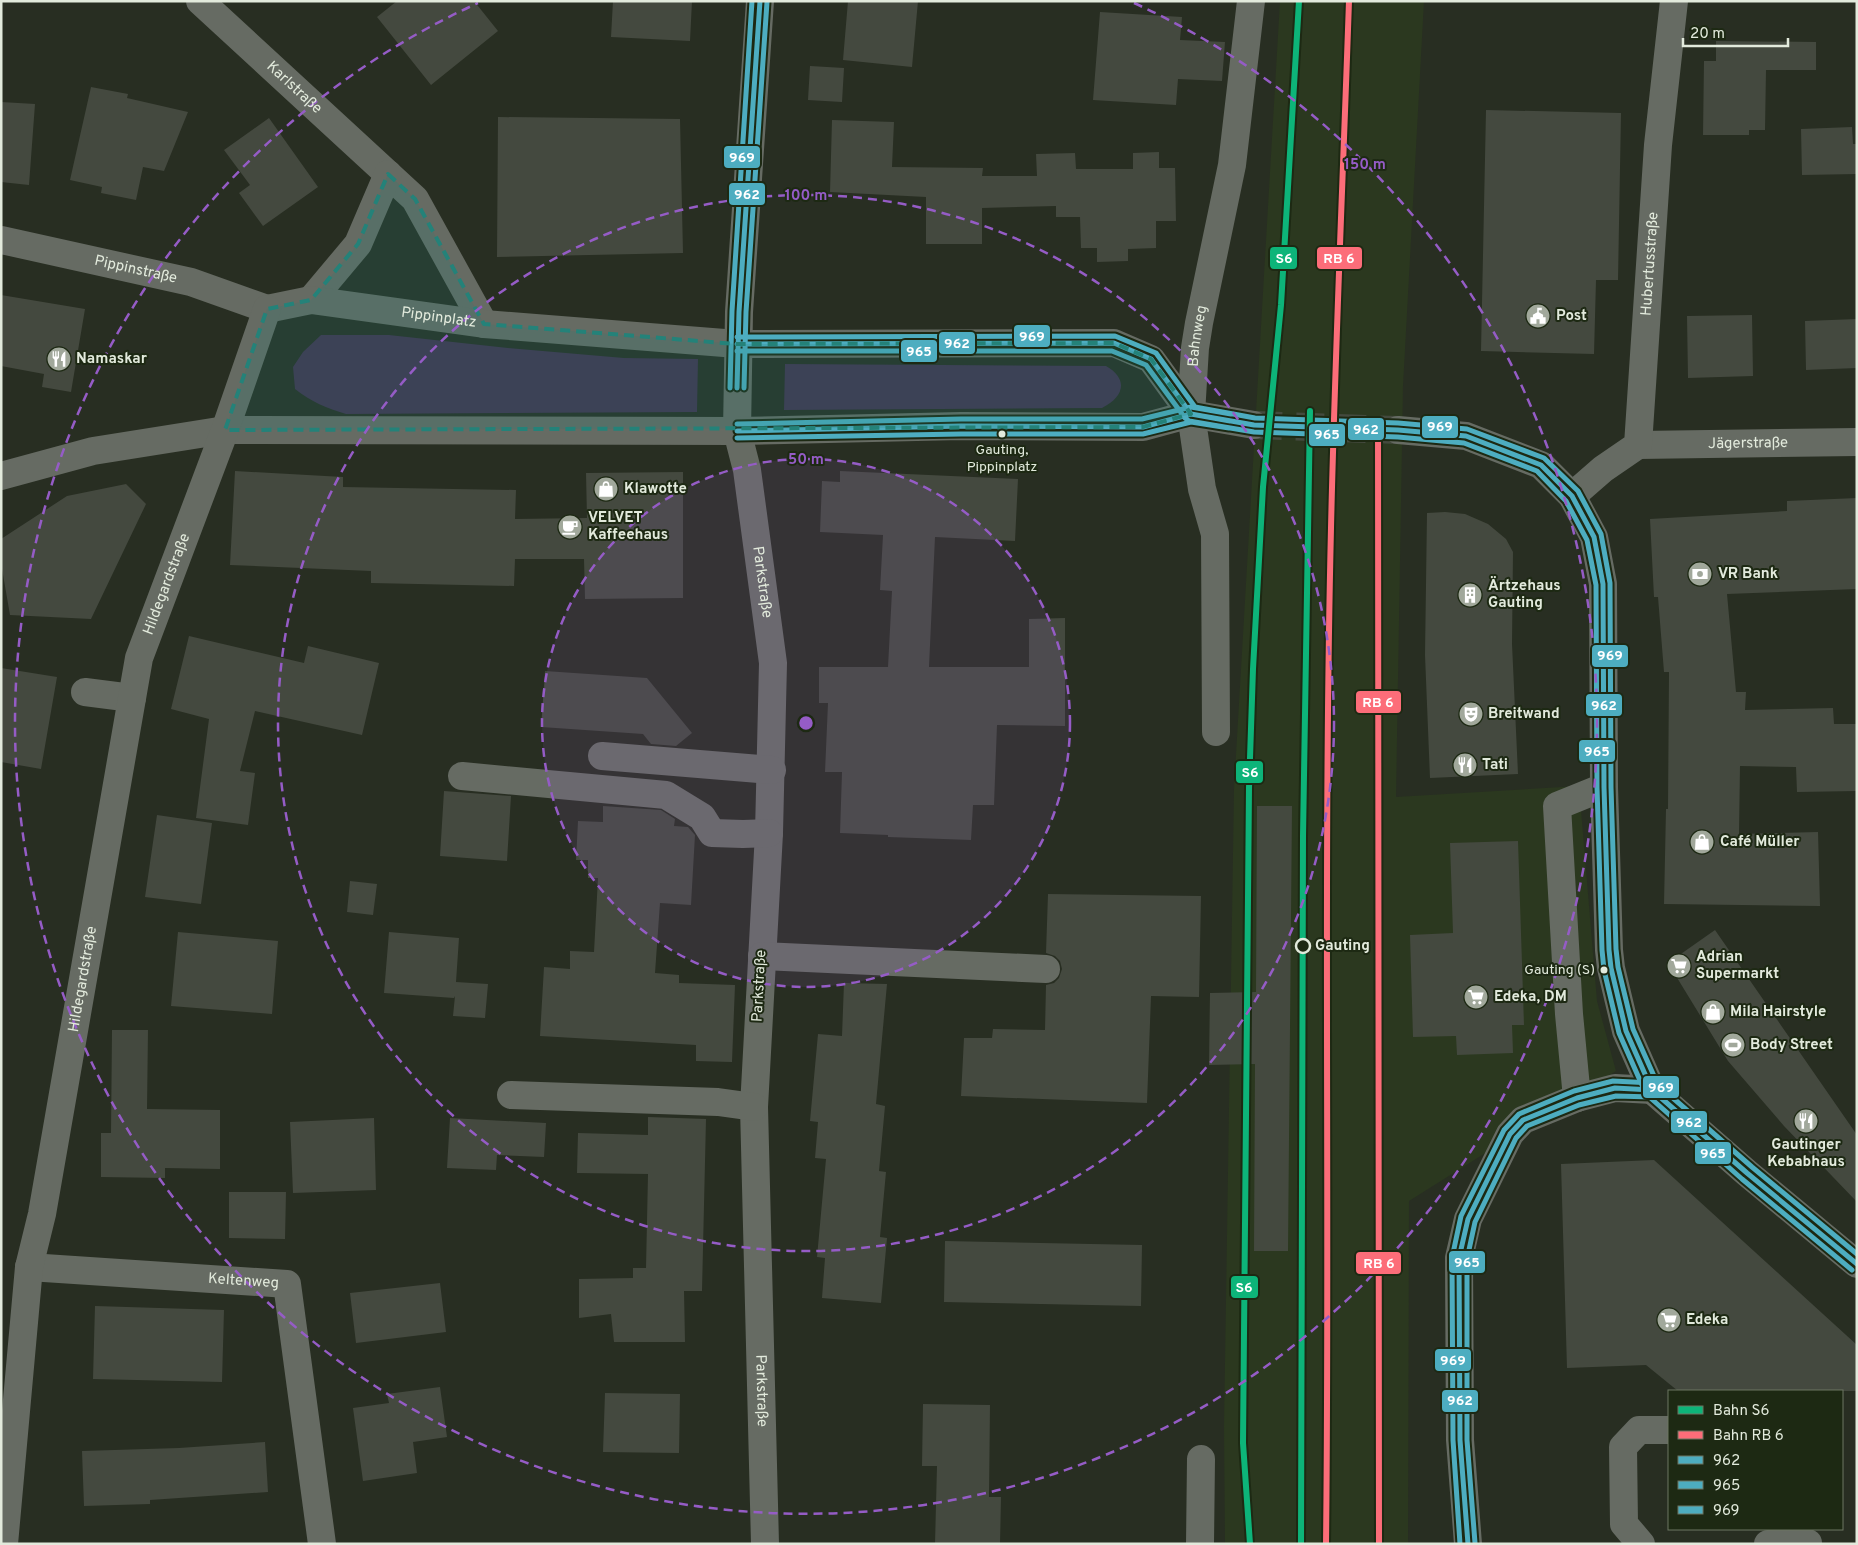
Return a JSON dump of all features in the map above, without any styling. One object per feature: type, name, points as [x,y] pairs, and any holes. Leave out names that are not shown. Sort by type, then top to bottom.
[{"type":"street","name":"Karlstraße","points":[[200,1],[415,199],[484,324]]},
{"type":"street","points":[[737,431],[738,344],[760,1]]},
{"type":"street","name":"Bahnweg","points":[[1216,732],[1215,534],[1202,489],[1190,414],[1195,348],[1199,323],[1232,165],[1250,1]]},
{"type":"street","name":"Hubertusstraße","points":[[1638,445],[1658,146],[1674,1]]},
{"type":"street","points":[[311,300],[358,244],[388,174]]},
{"type":"street","name":"Pippinstraße","points":[[1,240],[190,282],[267,309]]},
{"type":"street","name":"Pippinplatz","points":[[267,309],[311,300],[484,324],[738,344],[1114,343],[1151,359],[1190,414]]},
{"type":"street","points":[[225,430],[267,309]]},
{"type":"street","points":[[1,476],[93,451],[225,430],[737,431],[961,426],[1143,427],[1190,414],[1254,425]]},
{"type":"street","name":"Hildegardstraße","points":[[4,1544],[6,1476],[29,1268],[43,1205],[139,658],[225,430]]},
{"type":"street","points":[[1398,430],[1466,436],[1541,465],[1572,496],[1594,537],[1603,584],[1604,787],[1609,950],[1626,1031],[1652,1090],[1747,1173],[1857,1264]]},
{"type":"street","name":"Parkstraße","points":[[737,431],[747,470],[773,663],[772,770],[754,1106],[765,1544]]},
{"type":"street","name":"Jägerstraße","points":[[1638,445],[1857,442]]},
{"type":"street","points":[[1572,496],[1602,469],[1638,445]]},
{"type":"street","points":[[86,692],[132,698]]},
{"type":"street","points":[[602,756],[772,770]]},
{"type":"street","points":[[462,776],[666,795],[702,817],[712,832],[769,833]]},
{"type":"street","points":[[1577,1098],[1557,806],[1604,787]]},
{"type":"street","points":[[762,956],[1046,969]]},
{"type":"street","points":[[1468,1544],[1460,1440],[1459,1258],[1468,1219],[1510,1134],[1523,1120],[1577,1098],[1614,1088],[1652,1090]]},
{"type":"street","points":[[511,1094],[718,1102],[754,1106]]},
{"type":"street","name":"Keltenweg","points":[[29,1268],[287,1284],[322,1544]]},
{"type":"street","points":[[1640,1544],[1624,1524],[1622,1447],[1639,1430],[1668,1430]]},
{"type":"street","points":[[1200,1544],[1201,1459]]},
{"type":"street","points":[[1791,1530],[1808,1544]]},
{"type":"street","points":[[1768,1544],[1808,1544]]},
{"type":"highlighted area","points":[[388,174],[415,199],[484,324],[737,344],[1114,343],[1151,359],[1191,414],[1143,427],[225,430],[267,309],[311,300],[358,244]]},
{"type":"shaded area","points":[[1280,1],[1424,1],[1403,386],[1396,797],[1579,786],[1597,1001],[1616,1071],[1409,1201],[1408,1544],[1225,1544],[1224,1427],[1234,789]]},
{"type":"shaded area","points":[[321,335],[389,335],[624,358],[698,359],[697,412],[346,414],[319,404],[295,389],[293,367],[303,352]]},
{"type":"shaded area","points":[[785,364],[1106,366],[1118,377],[1121,382],[1121,388],[1115,399],[1102,408],[784,410]]},
{"type":"building","points":[[397,1],[474,1],[498,31],[431,85],[377,17]]},
{"type":"building","points":[[613,1],[692,1],[690,41],[611,37]]},
{"type":"building","points":[[848,1],[918,1],[912,67],[843,60]]},
{"type":"building","points":[[1100,12],[1182,17],[1180,40],[1225,42],[1222,81],[1178,79],[1176,105],[1093,100]]},
{"type":"building","points":[[1716,41],[1816,42],[1816,70],[1766,70],[1765,130],[1749,130],[1749,135],[1703,135],[1704,61],[1716,61]]},
{"type":"building","points":[[810,66],[844,68],[842,102],[808,100]]},
{"type":"building","points":[[91,87],[128,94],[127,98],[188,112],[164,171],[143,167],[136,200],[101,193],[102,187],[70,180]]},
{"type":"building","points":[[1,102],[35,104],[29,185],[1,182]]},
{"type":"building","points":[[1486,110],[1621,113],[1618,280],[1596,280],[1594,354],[1481,351]]},
{"type":"building","points":[[498,117],[680,119],[683,253],[497,257]]},
{"type":"building","points":[[269,118],[318,187],[263,226],[239,193],[250,185],[224,150]]},
{"type":"building","points":[[832,120],[894,122],[892,167],[983,168],[982,176],[1037,176],[1036,154],[1075,153],[1076,169],[1133,169],[1133,153],[1159,152],[1159,168],[1175,168],[1176,221],[1156,221],[1156,248],[1128,249],[1128,261],[1097,262],[1097,248],[1081,248],[1080,217],[1056,217],[1056,206],[982,208],[982,244],[926,244],[926,197],[830,192]]},
{"type":"building","points":[[1852,127],[1853,144],[1857,144],[1857,174],[1802,175],[1801,129]]},
{"type":"building","points":[[1,295],[85,309],[71,392],[42,387],[44,374],[1,366]]},
{"type":"building","points":[[1752,315],[1753,376],[1688,378],[1687,316]]},
{"type":"building","points":[[1857,319],[1857,368],[1806,370],[1805,321]]},
{"type":"building","points":[[235,471],[343,477],[343,487],[516,490],[515,519],[587,518],[586,473],[683,472],[683,598],[585,599],[584,559],[515,559],[514,586],[371,583],[371,571],[230,565]]},
{"type":"building","points":[[840,471],[1018,479],[1015,541],[935,537],[929,667],[1029,667],[1029,619],[1065,618],[1065,726],[997,725],[994,805],[973,805],[971,840],[840,833],[842,772],[825,772],[828,703],[819,703],[819,667],[888,667],[892,591],[880,590],[883,535],[820,532],[822,481],[840,482]]},
{"type":"building","points":[[126,484],[146,504],[91,619],[10,615],[1,563],[1,539],[67,496]]},
{"type":"building","points":[[1857,498],[1857,589],[1727,594],[1736,692],[1746,692],[1745,710],[1833,708],[1834,724],[1857,724],[1857,791],[1797,792],[1796,767],[1740,766],[1739,834],[1818,832],[1820,906],[1664,904],[1666,809],[1668,809],[1669,672],[1664,672],[1658,597],[1654,597],[1650,519],[1787,511],[1787,501]]},
{"type":"building","points":[[1427,513],[1465,514],[1488,524],[1506,539],[1513,552],[1512,644],[1518,774],[1430,778],[1425,655]]},
{"type":"building","points":[[189,636],[304,663],[308,646],[379,663],[362,735],[255,711],[240,771],[255,773],[248,825],[196,818],[209,719],[171,709]]},
{"type":"building","points":[[1,668],[57,677],[41,769],[1,762]]},
{"type":"building","points":[[545,671],[647,678],[692,733],[676,746],[651,744],[643,734],[541,727]]},
{"type":"building","points":[[444,791],[511,796],[507,861],[440,856]]},
{"type":"building","points":[[603,806],[661,810],[675,819],[674,826],[688,827],[695,835],[691,905],[660,903],[655,973],[679,975],[679,983],[735,985],[732,1062],[696,1061],[696,1045],[540,1036],[544,967],[570,969],[570,951],[594,952],[598,878],[588,878],[588,860],[576,860],[578,821],[603,822]]},
{"type":"building","points":[[1257,806],[1292,806],[1288,1251],[1254,1251],[1255,1064],[1209,1065],[1210,993],[1256,992]]},
{"type":"building","points":[[157,815],[212,823],[201,904],[145,897]]},
{"type":"building","points":[[1518,841],[1524,1025],[1512,1025],[1513,1053],[1457,1055],[1456,1036],[1413,1037],[1410,935],[1453,933],[1450,843]]},
{"type":"building","points":[[350,881],[377,884],[373,915],[347,912]]},
{"type":"building","points":[[1048,894],[1201,896],[1199,997],[1151,996],[1147,1103],[961,1096],[964,1038],[992,1038],[993,1029],[1045,1030],[1046,985],[1054,983],[1059,978],[1062,969],[1060,961],[1055,956],[1046,953]]},
{"type":"building","points":[[1715,930],[1857,1135],[1857,1202],[1784,1126],[1728,1061],[1668,963]]},
{"type":"building","points":[[178,932],[278,941],[272,1014],[171,1006]]},
{"type":"building","points":[[389,932],[459,938],[456,982],[488,984],[485,1018],[453,1016],[455,996],[454,998],[384,993]]},
{"type":"building","points":[[844,983],[887,984],[876,1104],[885,1106],[879,1171],[886,1172],[880,1237],[887,1238],[881,1303],[822,1298],[825,1258],[817,1257],[826,1159],[815,1158],[818,1122],[810,1121],[818,1034],[842,1036]]},
{"type":"building","points":[[112,1030],[148,1030],[147,1109],[220,1110],[220,1169],[165,1168],[165,1178],[101,1177],[101,1133],[111,1133]]},
{"type":"building","points":[[648,1117],[706,1119],[702,1291],[684,1291],[685,1342],[614,1342],[611,1314],[579,1318],[579,1279],[633,1278],[633,1268],[646,1268],[648,1174],[577,1173],[578,1133],[648,1135]]},
{"type":"building","points":[[374,1118],[376,1190],[293,1193],[290,1122]]},
{"type":"building","points":[[450,1118],[546,1123],[544,1157],[497,1155],[496,1170],[447,1168]]},
{"type":"building","points":[[1654,1160],[1857,1345],[1857,1391],[1677,1390],[1646,1365],[1567,1368],[1561,1164]]},
{"type":"building","points":[[229,1192],[286,1192],[285,1239],[229,1238]]},
{"type":"building","points":[[945,1241],[1142,1245],[1141,1306],[944,1302]]},
{"type":"building","points":[[440,1283],[446,1332],[356,1343],[350,1293]]},
{"type":"building","points":[[95,1306],[224,1310],[222,1382],[93,1379]]},
{"type":"building","points":[[440,1387],[447,1437],[413,1442],[417,1473],[363,1481],[353,1408],[389,1403],[387,1394]]},
{"type":"building","points":[[605,1393],[680,1394],[679,1453],[603,1452]]},
{"type":"building","points":[[923,1404],[990,1405],[989,1497],[1001,1497],[1000,1544],[935,1544],[937,1466],[922,1466]]},
{"type":"building","points":[[265,1442],[268,1492],[150,1500],[150,1504],[84,1506],[82,1451],[179,1448]]},
{"type":"tunnel","points":[[1254,425],[1398,430]]},
{"type":"rail line","name":"S6","points":[[1250,1544],[1243,1443],[1249,788],[1253,669],[1263,487],[1281,305],[1299,1]]},
{"type":"rail line","name":"S6","points":[[1301,1544],[1303,836],[1310,411]]},
{"type":"transit line","name":"969","points":[[730,388],[732,311],[752,1]]},
{"type":"transit line","name":"962","points":[[737,388],[739,312],[760,1]]},
{"type":"transit line","points":[[1326,1544],[1327,782],[1331,528],[1349,1]]},
{"type":"transit line","name":"965","points":[[744,388],[746,312],[767,2]]},
{"type":"transit line","name":"969","points":[[737,337],[1115,336],[1156,353],[1195,407],[1255,418],[1398,423],[1467,429],[1544,458],[1578,491],[1601,534],[1610,583],[1611,787],[1616,949],[1618,967],[1633,1029],[1658,1085],[1752,1167],[1857,1254]]},
{"type":"transit line","name":"962","points":[[737,344],[1114,343],[1151,359],[1191,414],[1254,425],[1398,430],[1466,436],[1541,465],[1572,496],[1594,537],[1603,584],[1604,787],[1609,950],[1611,968],[1626,1031],[1652,1090],[1747,1173],[1857,1264]]},
{"type":"transit line","name":"965","points":[[737,351],[1112,351],[1146,365],[1189,421],[1254,432],[1398,437],[1464,443],[1537,471],[1566,501],[1587,540],[1596,585],[1597,787],[1602,950],[1604,970],[1619,1033],[1646,1094],[1742,1179],[1852,1270]]},
{"type":"transit line","name":"969","points":[[737,424],[961,419],[1142,419],[1191,407],[1231,414]]},
{"type":"transit line","name":"962","points":[[737,431],[961,426],[1143,427],[1191,414],[1230,421]]},
{"type":"transit line","points":[[1378,421],[1379,1544]]},
{"type":"transit line","name":"965","points":[[737,438],[961,434],[1143,434],[1191,422],[1229,428]]},
{"type":"transit line","name":"969","points":[[1460,1544],[1453,1440],[1452,1258],[1461,1216],[1504,1130],[1519,1114],[1574,1091],[1613,1081],[1652,1083]]},
{"type":"transit line","name":"962","points":[[1468,1544],[1460,1440],[1459,1258],[1468,1219],[1510,1134],[1523,1120],[1577,1098],[1615,1088],[1652,1090]]},
{"type":"transit line","name":"965","points":[[1475,1543],[1467,1440],[1467,1259],[1475,1222],[1516,1138],[1527,1126],[1579,1105],[1616,1096],[1652,1097]]},
{"type":"place","name":"Post","points":[[1538,316]]},
{"type":"place","name":"Namaskar","points":[[59,359]]},
{"type":"place","name":"Gauting, Pippinplatz","points":[[1002,434]]},
{"type":"place","name":"Klawotte","points":[[606,489]]},
{"type":"place","name":"VELVET Kaffeehaus","points":[[570,527]]},
{"type":"place","name":"VR Bank","points":[[1700,574]]},
{"type":"place","name":"Ärtzehaus Gauting","points":[[1470,595]]},
{"type":"place","name":"Breitwand","points":[[1471,714]]},
{"type":"place","name":"Tati","points":[[1465,765]]},
{"type":"place","name":"Café Müller","points":[[1702,842]]},
{"type":"place","name":"Gauting","points":[[1303,946]]},
{"type":"place","name":"Adrian Supermarkt","points":[[1679,966]]},
{"type":"place","name":"Gauting (S)","points":[[1604,970]]},
{"type":"place","name":"Edeka, DM","points":[[1476,997]]},
{"type":"place","name":"Mila Hairstyle","points":[[1713,1012]]},
{"type":"place","name":"Body Street","points":[[1733,1045]]},
{"type":"place","name":"Gautinger Kebabhaus","points":[[1806,1121]]},
{"type":"place","name":"Edeka","points":[[1669,1320]]}]
